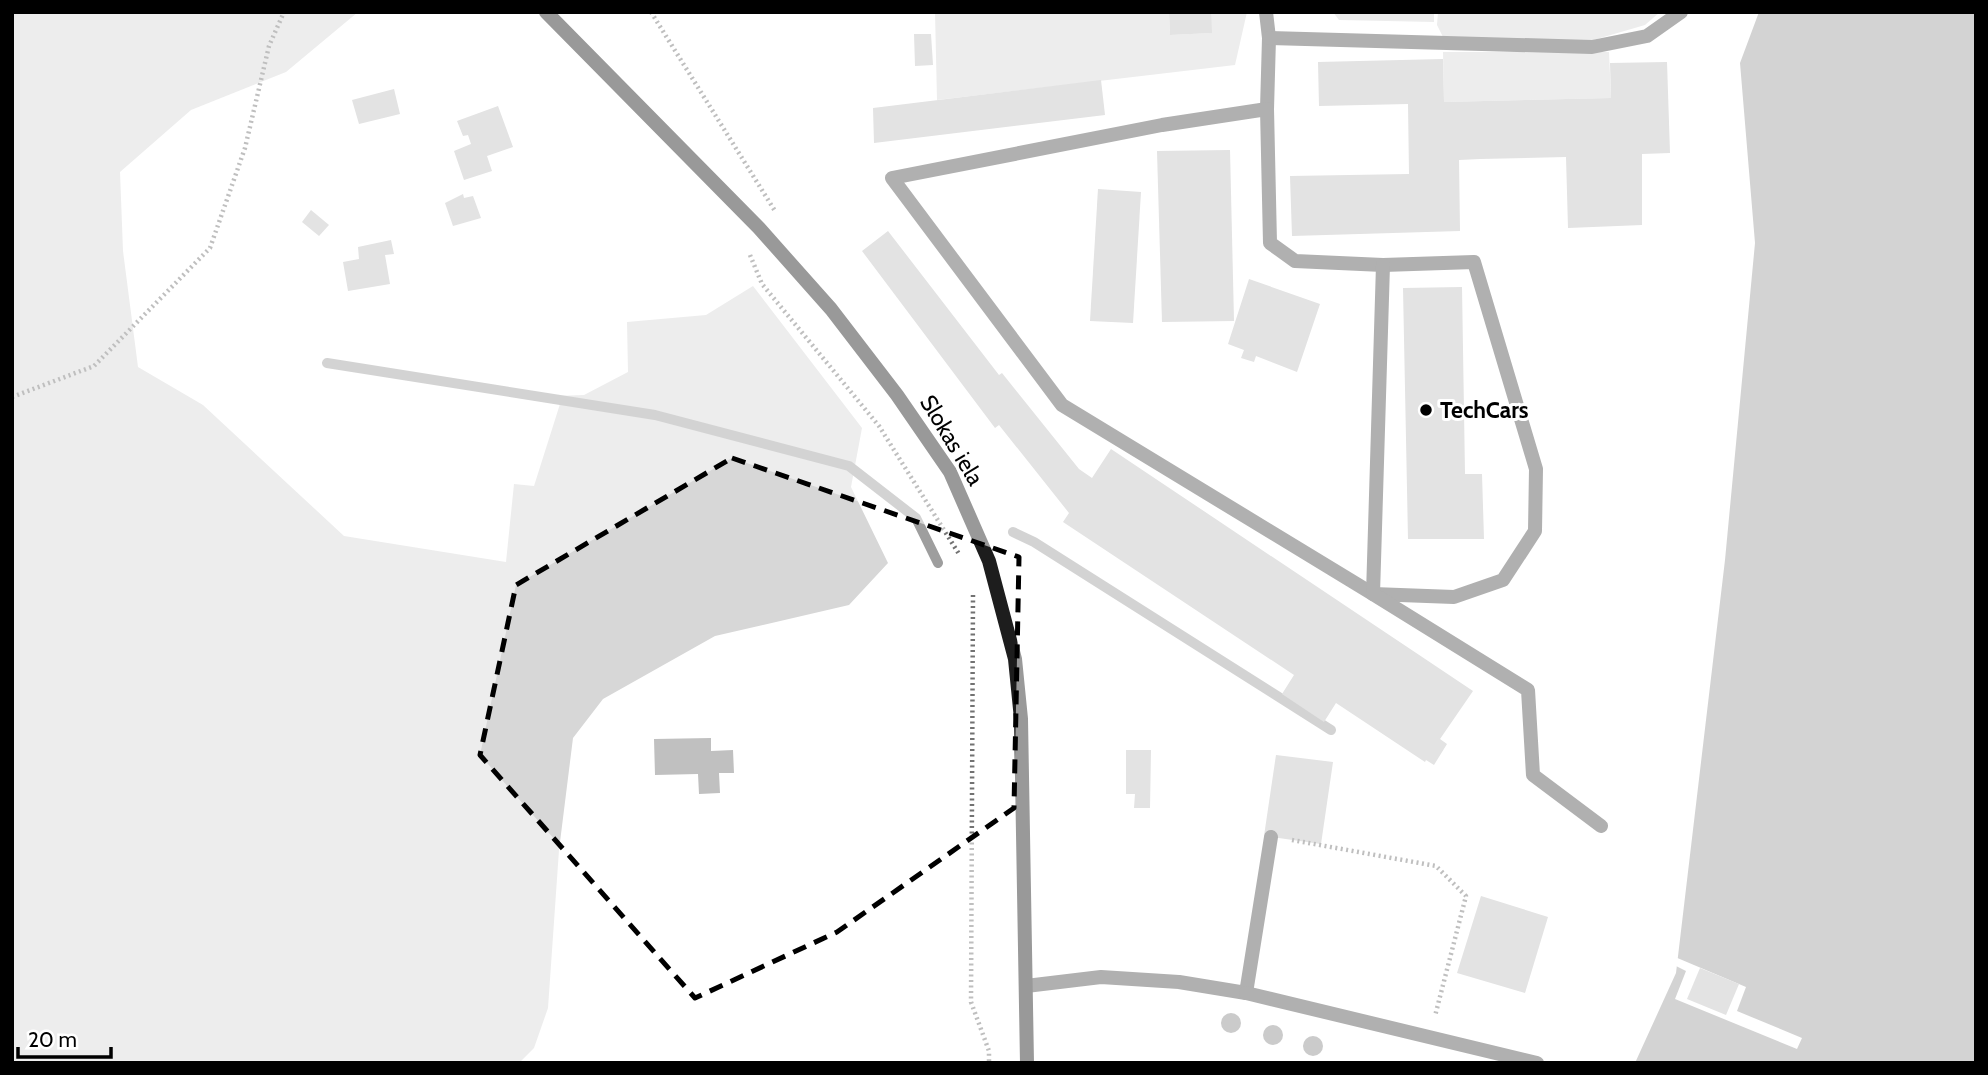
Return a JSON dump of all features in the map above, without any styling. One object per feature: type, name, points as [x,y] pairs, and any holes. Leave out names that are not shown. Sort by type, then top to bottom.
[{"type":"main road","name":"Slokas iela","points":[[546,12],[759,228],[831,309],[897,395],[950,472],[989,561],[1015,659],[1021,719],[1027,1063]]},
{"type":"lane","points":[[1266,12],[1269,38],[1267,109],[1270,243],[1295,261],[1383,265],[1474,262],[1536,469],[1535,531],[1503,580],[1454,597],[1373,594]]},
{"type":"lane","points":[[1269,38],[1592,47],[1647,36],[1681,12]]},
{"type":"lane","points":[[1267,109],[1162,125],[892,178],[1062,405],[1528,690],[1533,775],[1601,826]]},
{"type":"lane","points":[[1373,594],[1383,265]]},
{"type":"lane","points":[[1246,993],[1271,838]]},
{"type":"lane","points":[[1026,986],[1101,977],[1180,982],[1246,993],[1537,1063]]},
{"type":"path","points":[[12,397],[94,366],[210,248],[245,148],[269,46],[284,12]]},
{"type":"path","points":[[651,12],[776,210],[759,228],[739,243],[752,257],[762,284],[879,426],[965,564]]},
{"type":"path","points":[[973,589],[971,1002],[989,1051],[989,1063]]},
{"type":"path","points":[[1271,838],[1321,844],[1436,866],[1466,896],[1430,1038]]},
{"type":"highlighted area","points":[[732,458],[1019,557],[1014,808],[837,932],[695,998],[480,755],[516,585]]},
{"type":"shaded area","points":[[12,12],[358,12],[286,72],[191,110],[120,172],[123,251],[138,367],[203,405],[344,536],[506,562],[514,484],[534,486],[560,404],[556,396],[584,395],[628,372],[627,322],[706,315],[753,286],[862,428],[851,487],[888,563],[849,605],[715,636],[603,699],[573,738],[559,850],[548,1008],[534,1048],[519,1063],[12,1063]]},
{"type":"shaded area","points":[[935,12],[1169,12],[1170,35],[1211,33],[1211,12],[1247,12],[1235,65],[937,100]]},
{"type":"shaded area","points":[[1333,12],[1434,12],[1434,22],[1339,20]]},
{"type":"shaded area","points":[[1438,12],[1660,12],[1645,25],[1590,41],[1443,37],[1437,25]]},
{"type":"shaded area","points":[[1759,12],[1976,12],[1976,1063],[1635,1063],[1676,973],[1725,560],[1755,243],[1740,63]]},
{"type":"shaded area","points":[[1443,52],[1609,52],[1611,98],[1444,102]]},
{"type":"pier","points":[[1675,957],[1746,987],[1737,1011],[1802,1038],[1797,1049],[1675,999],[1686,971],[1674,965]]},
{"type":"building","points":[[1169,12],[1211,12],[1212,33],[1170,35]]},
{"type":"building","points":[[914,34],[931,34],[933,65],[915,66]]},
{"type":"building","points":[[1443,59],[1444,102],[1611,98],[1610,63],[1667,62],[1670,153],[1642,154],[1642,225],[1568,228],[1566,157],[1480,159],[1459,160],[1460,231],[1292,236],[1290,176],[1409,174],[1408,104],[1319,106],[1318,62]]},
{"type":"building","points":[[1101,80],[1105,115],[874,143],[873,108]]},
{"type":"building","points":[[394,89],[400,114],[359,124],[352,100]]},
{"type":"building","points":[[498,106],[513,147],[487,156],[492,171],[464,180],[454,151],[471,144],[468,135],[463,136],[457,121]]},
{"type":"building","points":[[1230,150],[1234,321],[1162,322],[1157,151]]},
{"type":"building","points":[[1098,189],[1141,192],[1133,323],[1090,321]]},
{"type":"building","points":[[463,194],[464,198],[473,196],[481,218],[453,226],[445,203]]},
{"type":"building","points":[[311,210],[329,225],[319,236],[302,222]]},
{"type":"building","points":[[888,231],[999,375],[1002,373],[1079,469],[1092,478],[1111,449],[1473,691],[1440,739],[1447,744],[1434,765],[1426,760],[1425,762],[1336,703],[1324,722],[1282,694],[1294,675],[1063,522],[1069,513],[999,425],[995,428],[862,251]]},
{"type":"building","points":[[391,240],[394,254],[385,255],[390,284],[348,291],[343,262],[359,259],[358,247]]},
{"type":"building","points":[[1249,279],[1320,304],[1297,372],[1256,356],[1254,362],[1241,358],[1244,350],[1228,344]]},
{"type":"building","points":[[1462,287],[1465,474],[1482,474],[1484,539],[1408,539],[1403,288]]},
{"type":"building","points":[[711,738],[711,751],[733,750],[734,773],[719,773],[720,793],[699,794],[698,774],[655,775],[654,739]]},
{"type":"building","points":[[1126,750],[1151,750],[1150,808],[1134,808],[1135,794],[1126,794]]},
{"type":"building","points":[[1276,755],[1333,762],[1321,844],[1264,836]]},
{"type":"building","points":[[1481,896],[1548,917],[1525,993],[1457,973]]},
{"type":"building","points":[[1700,968],[1739,984],[1726,1015],[1687,999]]},
{"type":"waterway","points":[[327,363],[655,415],[849,466],[916,518],[938,563]]},
{"type":"waterway","points":[[1013,532],[1034,542],[1331,730]]},
{"type":"place","name":"TechCars","points":[[1426,410]]}]
